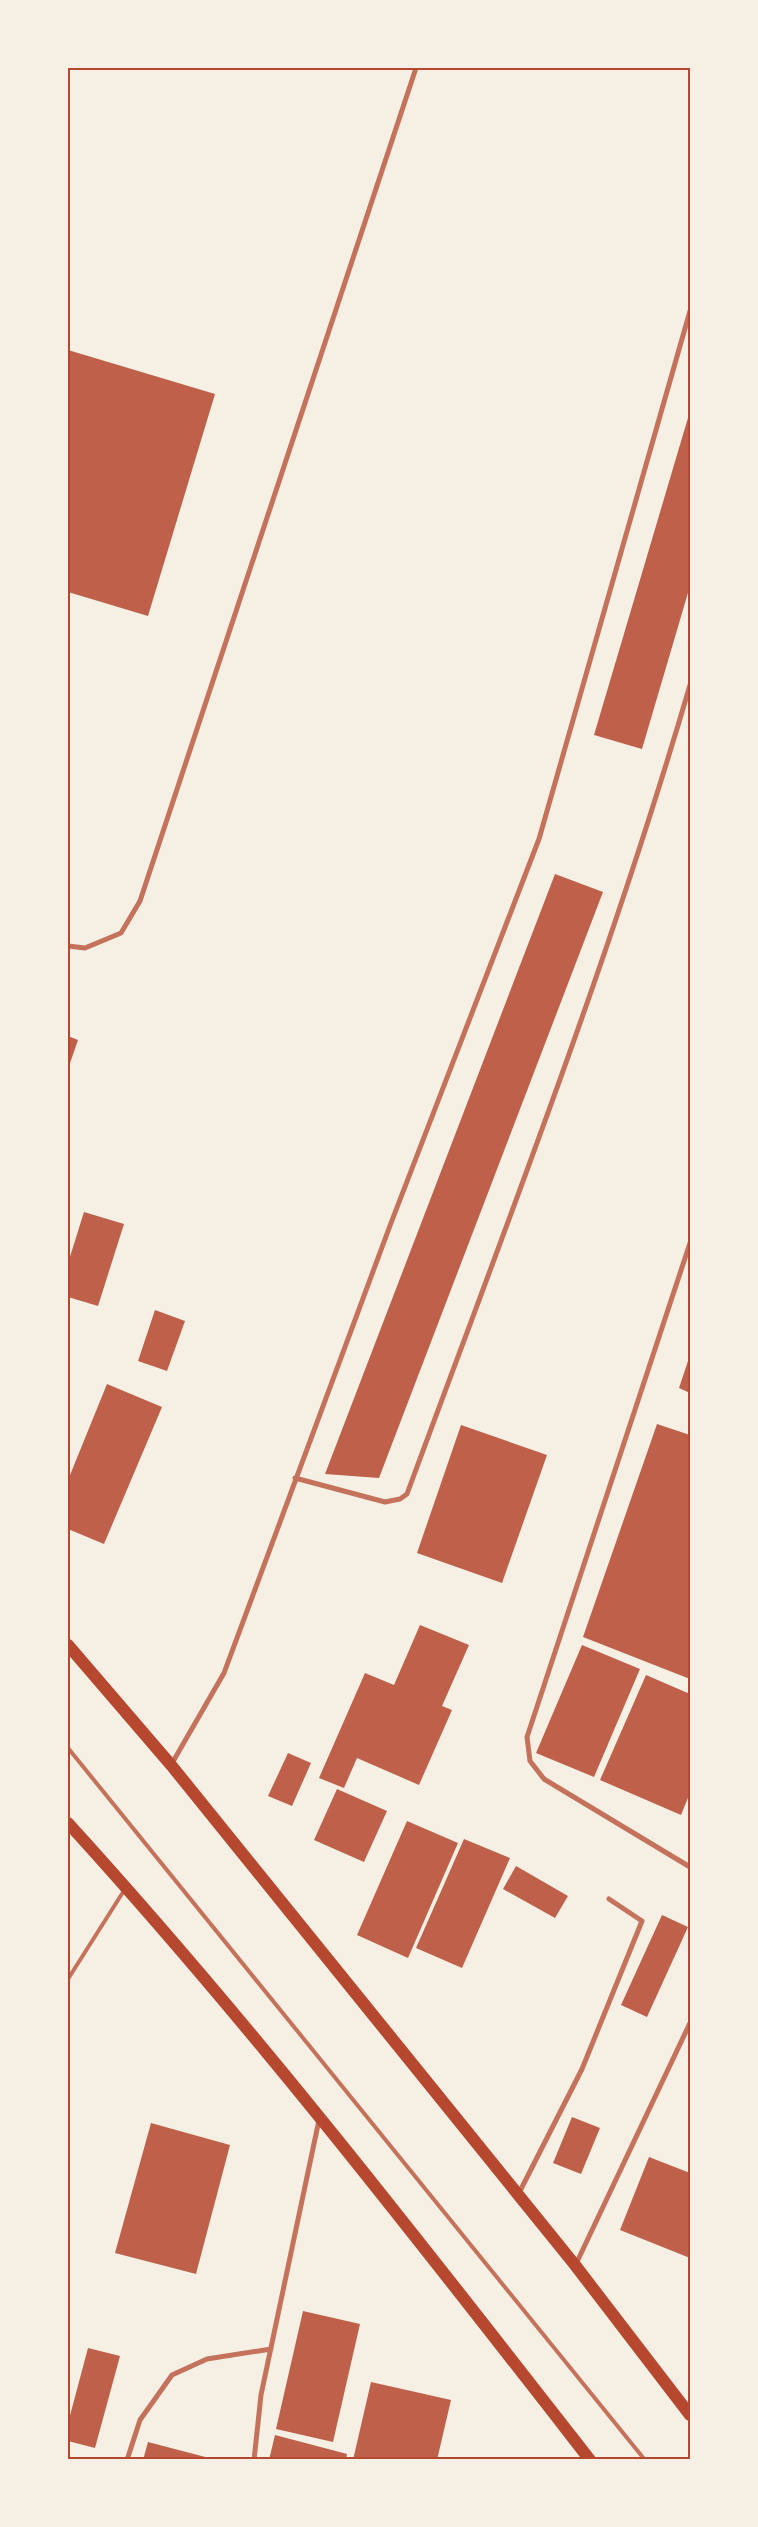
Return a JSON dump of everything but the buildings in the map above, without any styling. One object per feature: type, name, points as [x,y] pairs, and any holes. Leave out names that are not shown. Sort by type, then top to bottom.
[{"type":"main road","points":[[68,1645],[171,1765],[575,2265],[690,2415]]},
{"type":"main road","points":[[68,1822],[126,1887],[320,2118],[590,2460]]},
{"type":"street","points":[[68,946],[85,948],[121,933],[140,901],[416,68]]},
{"type":"street","points":[[171,1765],[224,1673],[295,1478],[539,839],[690,311]]},
{"type":"street","points":[[295,1478],[385,1502],[400,1499],[407,1494],[545,1124],[652,815],[690,685]]},
{"type":"street","points":[[690,1243],[527,1737],[530,1761],[544,1779],[690,1868]]},
{"type":"street","points":[[518,2195],[582,2069],[642,1921],[609,1899]]},
{"type":"street","points":[[575,2265],[690,2023]]},
{"type":"street","points":[[254,2460],[261,2395],[320,2118]]},
{"type":"street","points":[[127,2460],[140,2420],[172,2375],[207,2359],[271,2349]]},
{"type":"lane","points":[[68,1748],[645,2460]]},
{"type":"lane","points":[[68,1979],[126,1887]]}]
